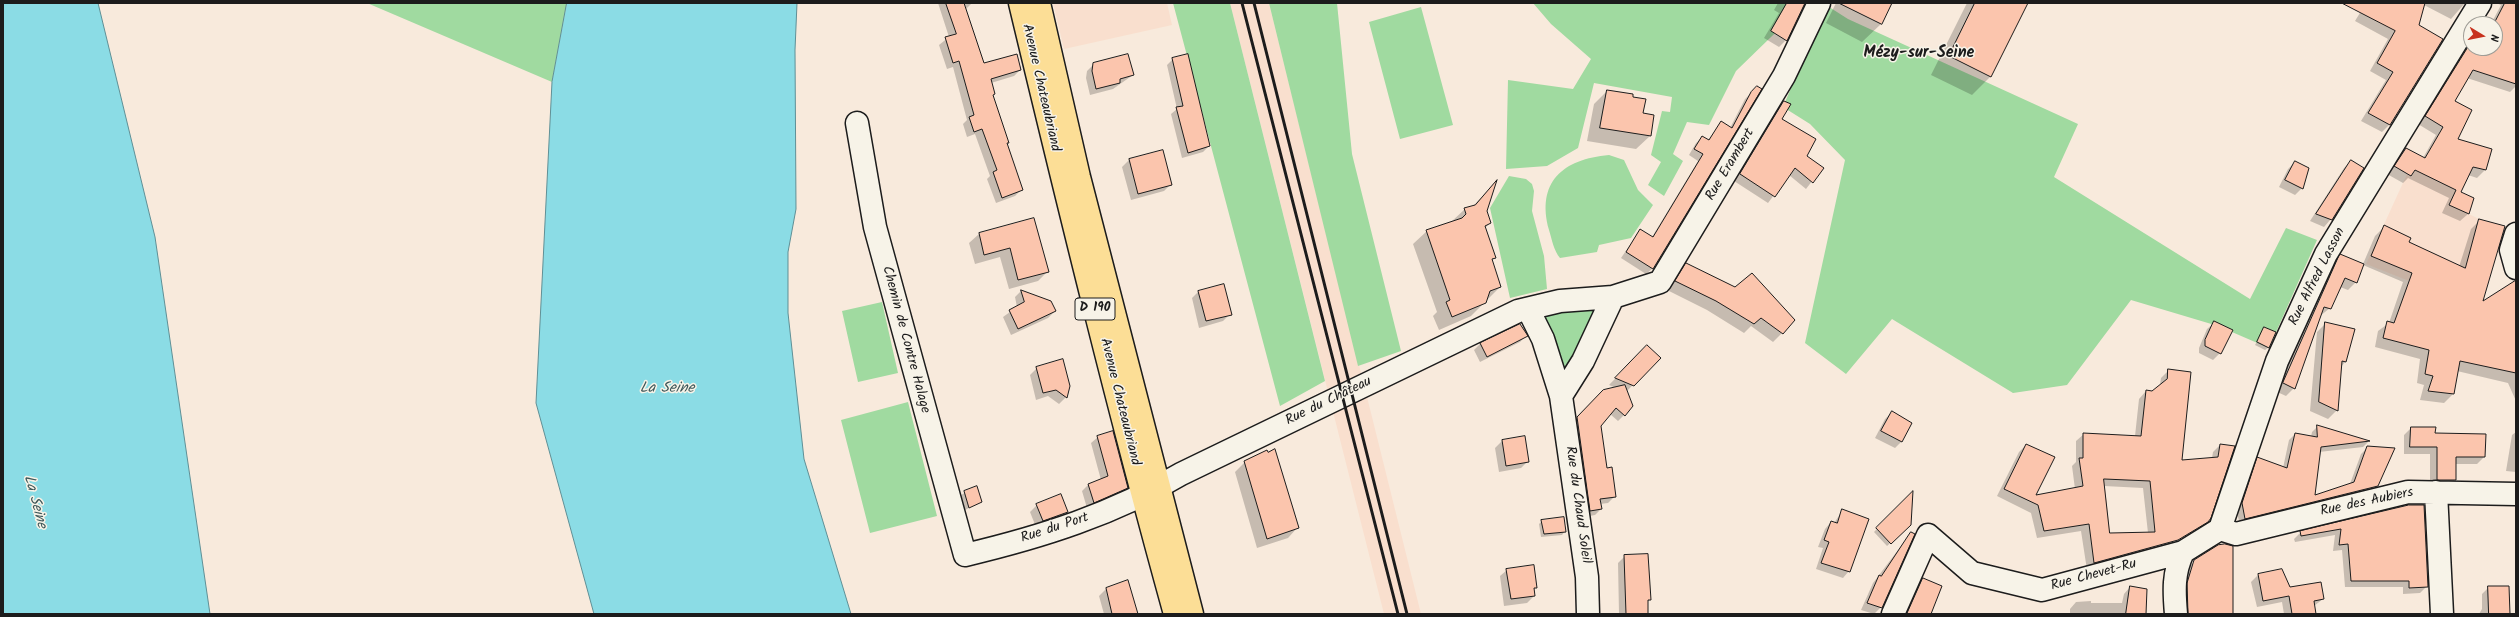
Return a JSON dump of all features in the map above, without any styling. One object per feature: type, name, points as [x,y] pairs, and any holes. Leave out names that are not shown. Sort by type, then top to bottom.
[{"type":"main road","name":"Avenue Chateaubriand","points":[[1020,3],[1151,492],[1192,614]]},
{"type":"main road","name":"Avenue Chateaubriand","points":[[1038,3],[1151,492],[1175,614]]},
{"type":"street","name":"Rue Erambert","points":[[1523,310],[1560,301],[1614,297],[1660,282],[1784,76],[1819,3]]},
{"type":"street","name":"Rue Alfred Lasson","points":[[2220,529],[2277,361],[2326,254],[2480,3]]},
{"type":"street","name":"Chemin de Contre Halage","points":[[857,123],[875,228],[964,555]]},
{"type":"street","points":[[2516,234],[2511,250],[2516,268]]},
{"type":"street","points":[[1561,396],[1582,361],[1614,297]]},
{"type":"street","name":"Rue du Château","points":[[1151,492],[1187,471],[1523,310]]},
{"type":"street","name":"Rue du Chaud Soleil","points":[[1523,310],[1543,339],[1561,396],[1587,577],[1588,614]]},
{"type":"street","name":"Rue du Port","points":[[964,555],[1053,532],[1151,492]]},
{"type":"street","name":"Rue des Aubiers","points":[[2220,529],[2236,534],[2408,492],[2516,494]]},
{"type":"street","points":[[2436,492],[2442,614]]},
{"type":"street","name":"Rue Chevet-Ru","points":[[1893,614],[1928,535],[1972,573],[2042,590],[2183,552],[2220,529]]},
{"type":"street","points":[[2176,614],[2174,588],[2176,566],[2183,552]]},
{"type":"shaded area","points":[[1053,3],[1167,3],[1172,25],[1064,49]]},
{"type":"shaded area","points":[[1230,3],[1269,3],[1421,614],[1384,614]]},
{"type":"shaded area","points":[[2416,169],[2457,190],[2449,204],[2479,219],[2461,279],[2402,300],[2409,281],[2366,264],[2407,174],[2412,175]]},
{"type":"green space","points":[[367,3],[567,3],[552,82]]},
{"type":"green space","points":[[1173,3],[1230,3],[1325,381],[1280,406]]},
{"type":"green space","points":[[1269,3],[1337,3],[1352,154],[1401,351],[1358,366]]},
{"type":"green space","points":[[1533,3],[1806,3],[1736,71],[1709,125],[1687,122],[1673,154],[1683,161],[1664,196],[1648,185],[1661,162],[1651,155],[1662,111],[1670,112],[1672,97],[1594,83],[1578,148],[1547,166],[1506,169],[1508,80],[1573,89],[1591,59],[1551,24]]},
{"type":"green space","points":[[1826,5],[1848,19],[2078,124],[2054,177],[2250,299],[2286,228],[2317,240],[2269,348],[2218,326],[2131,300],[2067,385],[2013,393],[1892,319],[1846,374],[1805,343],[1845,160],[1810,124],[1783,107]]},
{"type":"green space","points":[[1421,7],[1453,125],[1400,139],[1369,22]]},
{"type":"green space","points":[[1609,155],[1624,160],[1638,190],[1653,205],[1631,238],[1599,245],[1597,252],[1560,258],[1553,245],[1546,213],[1546,199],[1550,186],[1557,176],[1566,168],[1593,157]]},
{"type":"green space","points":[[1509,176],[1526,179],[1532,184],[1534,191],[1532,211],[1544,256],[1547,289],[1510,298],[1490,208]]},
{"type":"green space","points":[[882,302],[898,373],[858,382],[842,311]]},
{"type":"green space","points":[[1595,309],[1569,372],[1561,374],[1543,311]]},
{"type":"green space","points":[[908,402],[937,516],[870,533],[841,420]]},
{"type":"water","name":"La Seine","points":[[3,3],[98,3],[155,237],[210,614],[3,614]]},
{"type":"water","name":"La Seine","points":[[567,3],[797,3],[795,50],[796,209],[788,252],[788,313],[804,459],[851,614],[594,614],[536,403],[552,82]]},
{"type":"building","points":[[946,3],[964,3],[984,63],[1017,54],[1021,70],[991,79],[995,94],[993,95],[1023,190],[1002,198],[993,172],[997,170],[982,129],[974,132],[969,117],[974,115],[959,61],[953,63],[945,37],[956,34]]},
{"type":"building","points":[[1787,3],[1805,3],[1787,41],[1771,31]]},
{"type":"building","points":[[1839,3],[1892,3],[1882,24]]},
{"type":"building","points":[[1975,3],[2028,3],[1991,77],[1949,56]]},
{"type":"building","points":[[2342,3],[2425,3],[2419,25],[2443,39],[2390,125],[2368,113],[2393,72],[2377,63],[2395,31]]},
{"type":"building","points":[[2505,3],[2516,3],[2516,84],[2473,70],[2455,101],[2472,110],[2458,139],[2492,149],[2486,170],[2473,167],[2461,192],[2474,198],[2469,214],[2449,205],[2456,190],[2415,170],[2411,176],[2394,166],[2406,148],[2425,158],[2443,127],[2425,116],[2463,55],[2503,56],[2503,16],[2498,16]]},
{"type":"building","points":[[1128,54],[1134,75],[1120,79],[1120,83],[1096,89],[1092,71],[1093,63]]},
{"type":"building","points":[[1188,54],[1210,146],[1188,153],[1176,107],[1183,106],[1172,58]]},
{"type":"building","points":[[1757,86],[1762,89],[1653,269],[1626,252],[1640,229],[1653,237],[1703,154],[1694,149],[1702,136],[1709,140],[1721,121],[1732,128],[1751,92]]},
{"type":"building","points":[[1607,90],[1633,94],[1633,97],[1646,99],[1643,113],[1654,115],[1651,136],[1600,128]]},
{"type":"building","points":[[1784,101],[1791,104],[1782,119],[1816,139],[1807,156],[1824,168],[1813,183],[1795,168],[1775,197],[1740,174]]},
{"type":"building","points":[[1163,150],[1172,185],[1138,194],[1129,159]]},
{"type":"building","points":[[2351,160],[2364,168],[2332,220],[2316,214]]},
{"type":"building","points":[[2295,161],[2309,168],[2303,189],[2285,180]]},
{"type":"building","points":[[1497,180],[1487,211],[1491,223],[1485,226],[1496,258],[1492,259],[1501,287],[1490,291],[1486,303],[1452,317],[1446,302],[1450,300],[1426,230],[1462,218],[1466,214],[1464,208],[1475,205]]},
{"type":"building","points":[[1034,218],[1049,272],[1018,280],[1010,248],[984,255],[979,233]]},
{"type":"building","points":[[2479,219],[2505,226],[2483,301],[2516,280],[2516,373],[2460,361],[2454,394],[2428,391],[2433,376],[2425,374],[2429,350],[2383,338],[2387,321],[2394,323],[2412,273],[2371,256],[2384,225],[2411,238],[2409,242],[2465,268]]},
{"type":"building","points":[[2340,254],[2364,264],[2357,283],[2345,278],[2331,309],[2324,307],[2295,389],[2283,383]]},
{"type":"building","points":[[1686,263],[1735,287],[1752,273],[1795,320],[1783,334],[1761,318],[1754,324],[1716,301],[1675,281]]},
{"type":"building","points":[[1224,284],[1232,315],[1206,321],[1198,291]]},
{"type":"building","points":[[1021,290],[1051,301],[1056,311],[1018,329],[1009,310],[1024,302]]},
{"type":"building","points":[[2214,321],[2233,330],[2221,354],[2205,346],[2205,340]]},
{"type":"building","points":[[2325,322],[2355,329],[2346,362],[2342,361],[2338,411],[2319,402]]},
{"type":"building","points":[[1520,324],[1528,336],[1487,357],[1480,343]]},
{"type":"building","points":[[2264,327],[2276,332],[2269,348],[2257,342]]},
{"type":"building","points":[[1647,345],[1661,358],[1634,386],[1615,378]]},
{"type":"building","points":[[1063,359],[1070,386],[1067,398],[1056,390],[1043,393],[1036,367]]},
{"type":"building","points":[[2168,369],[2191,372],[2182,460],[2218,457],[2220,444],[2235,446],[2211,518],[2208,522],[2178,540],[2094,563],[2089,524],[2044,531],[2038,505],[2004,489],[2026,444],[2055,457],[2036,495],[2083,486],[2079,458],[2083,458],[2083,433],[2141,436],[2146,390],[2152,391],[2167,379]],"holes":[[[2104,479],[2150,481],[2155,532],[2110,533]]]},
{"type":"building","points":[[1625,385],[1633,406],[1625,416],[1616,408],[1601,426],[1607,468],[1612,467],[1616,497],[1600,499],[1602,509],[1590,511],[1577,417],[1603,390]]},
{"type":"building","points":[[1892,411],[1912,423],[1902,442],[1881,431]]},
{"type":"building","points":[[2317,425],[2370,441],[2321,447],[2315,495],[2354,482],[2367,446],[2395,448],[2378,486],[2245,519],[2242,503],[2257,457],[2287,468],[2295,433],[2317,437]]},
{"type":"building","points":[[2411,427],[2436,427],[2435,433],[2486,434],[2485,457],[2456,457],[2456,480],[2437,480],[2437,447],[2410,447]]},
{"type":"building","points":[[1113,431],[1128,488],[1094,503],[1088,484],[1108,476],[1097,436]]},
{"type":"building","points":[[1525,436],[1529,462],[1506,466],[1502,440]]},
{"type":"building","points":[[1275,449],[1299,528],[1267,539],[1244,461],[1267,450],[1268,452]]},
{"type":"building","points":[[977,486],[982,502],[969,508],[964,491]]},
{"type":"building","points":[[1913,491],[1911,525],[1891,544],[1876,528]]},
{"type":"building","points":[[1061,494],[1068,512],[1043,521],[1036,504]]},
{"type":"building","points":[[2409,505],[2424,505],[2428,587],[2409,588],[2409,581],[2351,581],[2348,544],[2339,545],[2341,529],[2301,536],[2300,531]]},
{"type":"building","points":[[1842,509],[1869,519],[1850,572],[1821,563],[1829,542],[1824,540],[1831,521],[1837,523]]},
{"type":"building","points":[[1564,517],[1566,532],[1544,534],[1541,520]]},
{"type":"building","points":[[1911,532],[1915,534],[1882,608],[1867,603],[1879,575],[1881,576]]},
{"type":"building","points":[[2225,544],[2233,546],[2233,614],[2188,614],[2187,583],[2194,560],[2218,545]]},
{"type":"building","points":[[1648,554],[1651,600],[1648,600],[1648,614],[1626,614],[1624,555]]},
{"type":"building","points":[[1534,565],[1537,588],[1534,588],[1535,596],[1511,599],[1506,569]]},
{"type":"building","points":[[2282,569],[2290,587],[2321,582],[2324,599],[2314,601],[2316,614],[2292,614],[2289,596],[2263,601],[2258,574]]},
{"type":"building","points":[[1923,578],[1942,586],[1931,614],[1907,614]]},
{"type":"building","points":[[1128,580],[1138,614],[1112,614],[1106,588]]},
{"type":"building","points":[[2130,586],[2147,589],[2146,614],[2126,614]]},
{"type":"building","points":[[2488,586],[2509,586],[2510,614],[2489,614]]},
{"type":"railway","points":[[1242,3],[1398,614]]},
{"type":"railway","points":[[1254,3],[1407,614]]},
{"type":"district","name":"Mézy-sur-Seine","points":[[1919,54]]}]
